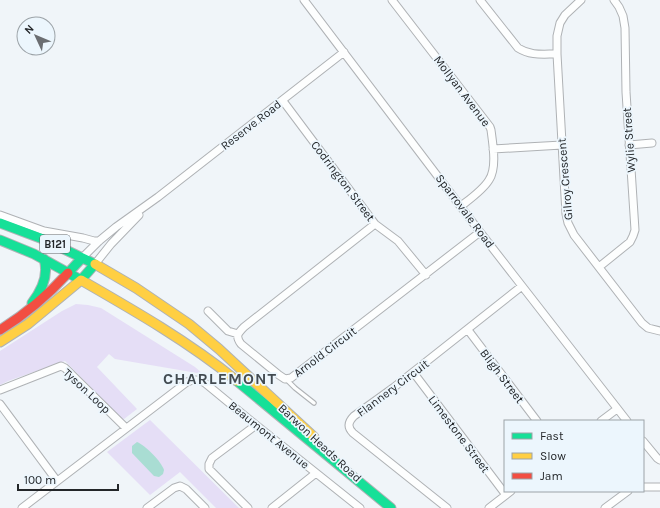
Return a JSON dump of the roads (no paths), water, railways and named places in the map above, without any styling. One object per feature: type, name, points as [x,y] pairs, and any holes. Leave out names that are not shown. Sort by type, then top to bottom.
[{"type":"main road","name":"Barwon Heads Road","points":[[0,223],[43,239],[95,264],[121,278],[189,324],[219,349],[379,498]]},
{"type":"main road","name":"Barwon Heads Road","points":[[0,240],[17,246],[44,259],[163,328],[201,353],[392,508]]},
{"type":"main road","name":"Reserve Road","points":[[0,330],[18,319],[45,296],[82,258]]},
{"type":"main road","points":[[18,319],[32,303],[41,288],[44,277],[44,259]]},
{"type":"main road","name":"Reserve Road","points":[[0,342],[33,320],[67,293],[95,264]]},
{"type":"street","name":"Mollyan Avenue","points":[[392,0],[490,127],[494,167],[492,173],[484,186],[461,206]]},
{"type":"street","points":[[480,0],[513,43],[523,52],[533,54],[557,54]]},
{"type":"street","name":"Gilroy Crescent","points":[[581,0],[565,15],[560,23],[557,36],[562,145],[568,223],[574,235],[646,327],[660,331]]},
{"type":"street","name":"Wylie Street","points":[[599,268],[630,242],[635,230],[626,92],[626,28],[623,16],[614,0]]},
{"type":"street","name":"Sparrovale Road","points":[[305,1],[480,232],[626,420]]},
{"type":"street","name":"Reserve Road","points":[[82,258],[116,227],[158,197],[344,52]]},
{"type":"street","name":"Codrington Street","points":[[282,101],[375,224],[398,241],[426,274]]},
{"type":"street","points":[[629,145],[652,143]]},
{"type":"street","points":[[493,149],[562,145]]},
{"type":"street","name":"Reserve Road","points":[[95,264],[108,246],[158,197]]},
{"type":"street","points":[[0,215],[44,231],[99,241]]},
{"type":"street","points":[[208,311],[227,330],[238,334],[244,327],[375,224]]},
{"type":"street","name":"Arnold Circuit","points":[[238,334],[238,341],[244,347],[279,375],[286,379],[292,377],[480,232]]},
{"type":"street","name":"Flannery Circuit","points":[[447,508],[352,433],[349,428],[349,422],[352,418],[468,330],[522,286]]},
{"type":"street","name":"Bligh Street","points":[[468,330],[536,420]]},
{"type":"street","name":"Tyson Loop","points":[[0,390],[61,366],[65,368],[126,428]]},
{"type":"street","name":"Limestone Street","points":[[413,372],[504,488]]},
{"type":"street","name":"Beaumont Avenue","points":[[22,508],[187,382],[196,379],[206,383],[360,508]]},
{"type":"street","points":[[0,404],[57,481]]},
{"type":"street","points":[[601,420],[617,409]]},
{"type":"street","points":[[248,508],[208,469],[212,458],[256,425]]},
{"type":"street","points":[[644,442],[660,460]]},
{"type":"street","points":[[272,508],[316,473]]},
{"type":"street","points":[[147,508],[174,488],[180,486],[186,489],[205,508]]},
{"type":"street","points":[[644,487],[660,487]]},
{"type":"street","points":[[605,508],[627,492]]},
{"type":"street","points":[[489,508],[508,493]]},
{"type":"lane","points":[[286,379],[314,403]]},
{"type":"district","name":"CHARLEMONT","points":[[220,378]]}]
